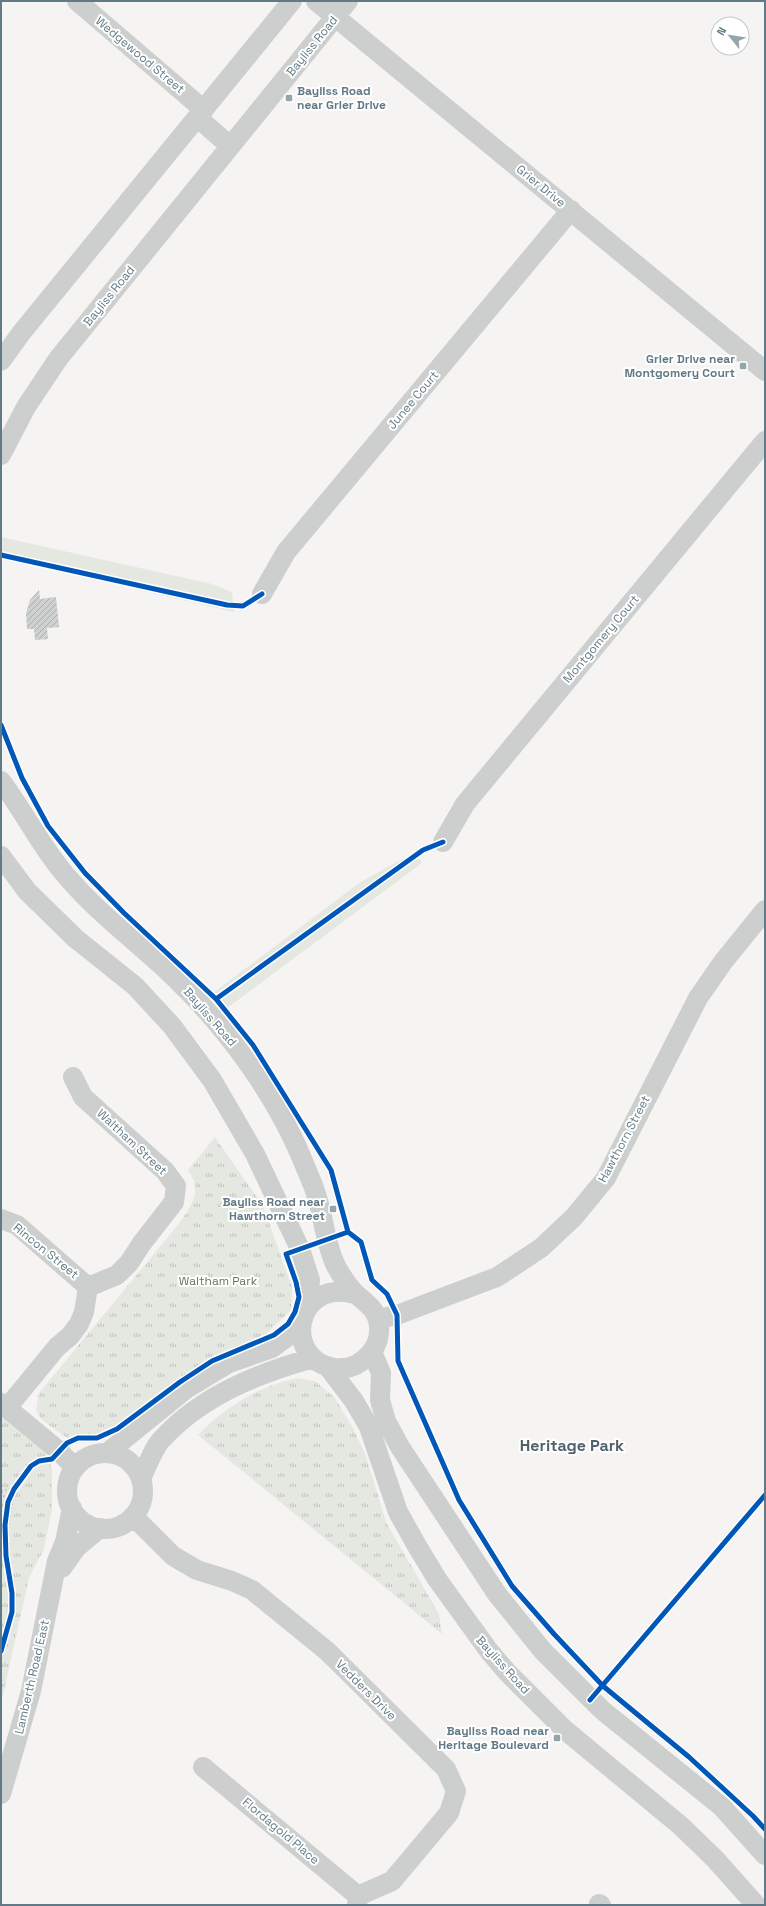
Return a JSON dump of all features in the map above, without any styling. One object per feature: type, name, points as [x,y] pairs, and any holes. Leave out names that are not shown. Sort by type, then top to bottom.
[{"type":"street","name":"Wedgewood Street","points":[[77,1],[201,114]]},
{"type":"street","points":[[1,361],[22,332],[292,1]]},
{"type":"street","name":"Grier Drive","points":[[316,1],[765,371]]},
{"type":"street","name":"Bayliss Road","points":[[1,455],[26,407],[58,359],[348,1]]},
{"type":"street","points":[[201,114],[230,146]]},
{"type":"street","name":"Junee Court","points":[[262,594],[286,552],[571,210]]},
{"type":"street","name":"Montgomery Court","points":[[443,842],[464,804],[765,441]]},
{"type":"street","name":"Bayliss Road","points":[[1,781],[31,828],[68,878],[103,915],[176,978],[232,1040],[265,1088],[296,1144],[316,1194],[327,1239],[336,1265],[356,1294],[365,1300],[373,1309],[378,1319]]},
{"type":"street","points":[[1,856],[27,891],[75,938],[135,986],[172,1026],[212,1080],[255,1154],[300,1249],[310,1280],[308,1307]]},
{"type":"street","name":"Hawthorn Street","points":[[378,1319],[397,1315],[497,1277],[541,1248],[574,1217],[606,1178],[698,998],[723,962],[765,910]]},
{"type":"street","name":"Waltham Street","points":[[73,1077],[83,1097],[166,1171],[176,1186],[174,1202],[142,1243],[129,1263],[116,1275],[88,1287]]},
{"type":"street","name":"Rincon Street","points":[[1,1219],[17,1225],[88,1287]]},
{"type":"street","points":[[88,1287],[84,1312],[79,1324],[70,1336],[57,1347],[4,1405],[59,1451],[75,1468],[84,1459],[95,1454],[107,1453],[118,1455],[128,1460],[136,1468],[141,1478],[143,1488],[139,1508],[124,1524],[112,1528],[100,1528]]},
{"type":"street","points":[[107,1453],[186,1389],[229,1363],[272,1348],[301,1327],[303,1317],[308,1307],[317,1298],[330,1292],[343,1291],[356,1294]]},
{"type":"street","points":[[141,1478],[162,1438],[195,1410],[239,1383],[276,1368],[320,1362],[340,1369],[364,1361],[372,1352],[378,1336],[378,1319]]},
{"type":"street","name":"Bayliss Road","points":[[301,1327],[302,1338],[306,1349],[320,1362],[354,1401],[369,1427],[398,1512],[417,1546],[446,1591],[489,1651],[507,1672],[565,1730],[681,1826],[715,1859],[756,1905]]},
{"type":"street","points":[[372,1352],[381,1373],[380,1400],[386,1421],[400,1447],[497,1594],[543,1651],[590,1700],[722,1807],[765,1856]]},
{"type":"street","name":"Lamberth Road East","points":[[75,1468],[68,1487],[68,1498],[72,1508],[79,1518],[88,1525],[100,1528]]},
{"type":"street","name":"Lamberth Road East","points":[[1,1794],[31,1691],[57,1561],[68,1528],[72,1508]]},
{"type":"street","name":"Vedders Drive","points":[[133,1516],[174,1556],[197,1570],[232,1581],[252,1590],[327,1651],[446,1769],[456,1791],[449,1813],[392,1881],[357,1901]]},
{"type":"street","name":"Lamberth Road East","points":[[53,1582],[77,1547],[100,1528]]},
{"type":"street","name":"Flordagold Place","points":[[203,1766],[357,1901]]},
{"type":"path","points":[[8,1502],[1,1492],[14,1489]]},
{"type":"green space","points":[[1,537],[212,584],[232,592],[234,612],[1,558]]},
{"type":"green space","points":[[415,852],[422,863],[227,1008],[213,993],[359,883]]},
{"type":"green space","name":"Waltham Park","points":[[215,1137],[263,1206],[292,1287],[291,1310],[266,1334],[206,1361],[115,1427],[75,1444],[41,1419],[36,1410],[39,1393],[177,1226],[190,1206],[195,1193],[193,1178],[188,1170]]},
{"type":"green space","points":[[298,1378],[315,1381],[334,1397],[353,1428],[366,1456],[386,1522],[439,1614],[442,1634],[198,1435],[220,1415],[244,1399],[270,1386]]},
{"type":"green space","points":[[1,1413],[46,1453],[52,1469],[52,1510],[44,1549],[29,1578],[1,1704]]},
{"type":"building","points":[[39,590],[40,599],[56,597],[59,627],[47,628],[48,639],[35,640],[34,629],[27,629],[26,613],[30,600]]},
{"type":"cycle path","points":[[1,555],[227,605],[243,606],[262,594]]},
{"type":"cycle path","points":[[1,725],[22,778],[48,826],[85,873],[124,913],[216,999],[253,1045],[331,1170],[348,1232],[361,1242],[372,1280],[387,1294],[397,1315],[398,1361],[459,1500],[512,1586],[554,1634],[603,1686],[689,1757],[765,1829]]},
{"type":"cycle path","points":[[216,999],[423,850],[443,842]]},
{"type":"cycle path","points":[[1,1651],[12,1612],[12,1593],[6,1556],[5,1525],[8,1502],[14,1489],[31,1466],[39,1461],[52,1459],[67,1443],[78,1438],[97,1438],[117,1429],[180,1382],[212,1361],[274,1335],[288,1324],[295,1312],[299,1297],[296,1282],[286,1254],[348,1232]]},
{"type":"cycle path","points":[[590,1700],[765,1495]]},
{"type":"place","name":"Bayliss Road near Grier Drive","points":[[289,98]]},
{"type":"place","name":"Grier Drive near Montgomery Court","points":[[743,366]]},
{"type":"place","name":"Bayliss Road near Hawthorn Street","points":[[333,1209]]},
{"type":"place","name":"Bayliss Road near Heritage Boulevard","points":[[557,1738]]},
{"type":"district","name":"Heritage Park","points":[[572,1445]]}]
